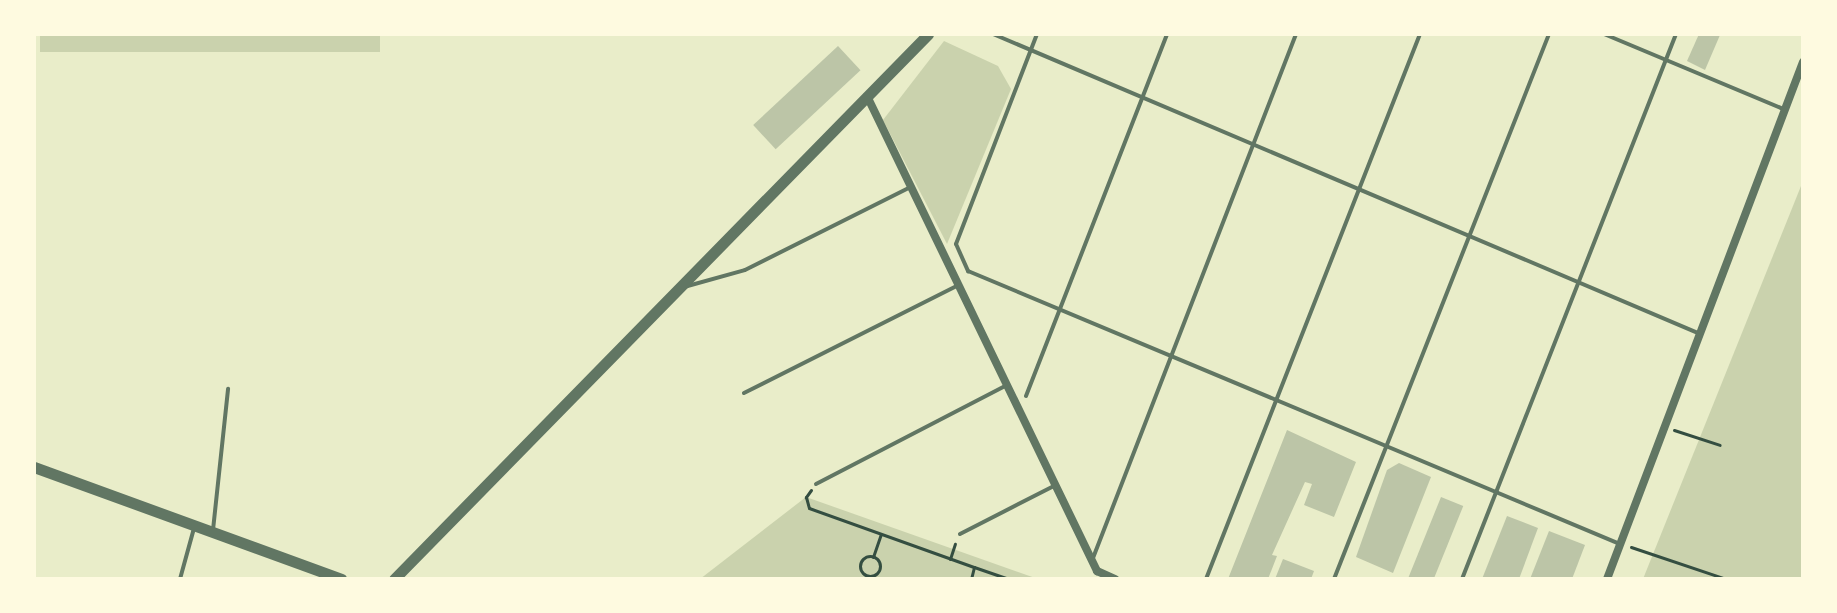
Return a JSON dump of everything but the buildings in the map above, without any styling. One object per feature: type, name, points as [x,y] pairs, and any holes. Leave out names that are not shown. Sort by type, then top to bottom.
[{"type":"street","points":[[394,579],[928,34]]},
{"type":"street","points":[[1607,579],[1803,62]]},
{"type":"street","points":[[867,96],[1097,571],[1115,579]]},
{"type":"street","points":[[34,467],[194,528],[341,579]]},
{"type":"lane","points":[[993,34],[1700,334]]},
{"type":"lane","points":[[1037,34],[956,244],[968,271],[1620,544]]},
{"type":"lane","points":[[1026,396],[1167,34]]},
{"type":"lane","points":[[1092,561],[1296,34]]},
{"type":"lane","points":[[1206,579],[1420,34]]},
{"type":"lane","points":[[1334,579],[1549,34]]},
{"type":"lane","points":[[1604,34],[1785,110]]},
{"type":"lane","points":[[1462,579],[1676,34]]},
{"type":"lane","points":[[680,288],[745,270],[911,187]]},
{"type":"lane","points":[[744,393],[960,285]]},
{"type":"lane","points":[[816,484],[1008,385]]},
{"type":"lane","points":[[212,534],[228,389]]},
{"type":"lane","points":[[960,534],[1056,485]]},
{"type":"lane","points":[[180,579],[194,528]]},
{"type":"path","points":[[1665,427],[1720,445]]},
{"type":"path","points":[[816,484],[806,497],[809,508],[1008,579]]},
{"type":"path","points":[[873,557],[861,561],[866,575],[879,570],[873,557],[881,534]]},
{"type":"path","points":[[950,559],[960,534]]},
{"type":"path","points":[[1620,544],[1726,579]]},
{"type":"path","points":[[971,579],[974,567]]},
{"type":"green space","points":[[40,34],[380,34],[380,52],[40,52]]},
{"type":"green space","points":[[944,41],[998,66],[1011,89],[947,244],[883,120]]},
{"type":"green space","points":[[1803,181],[1803,579],[1643,579]]},
{"type":"green space","points":[[806,497],[1038,579],[700,579]]}]
